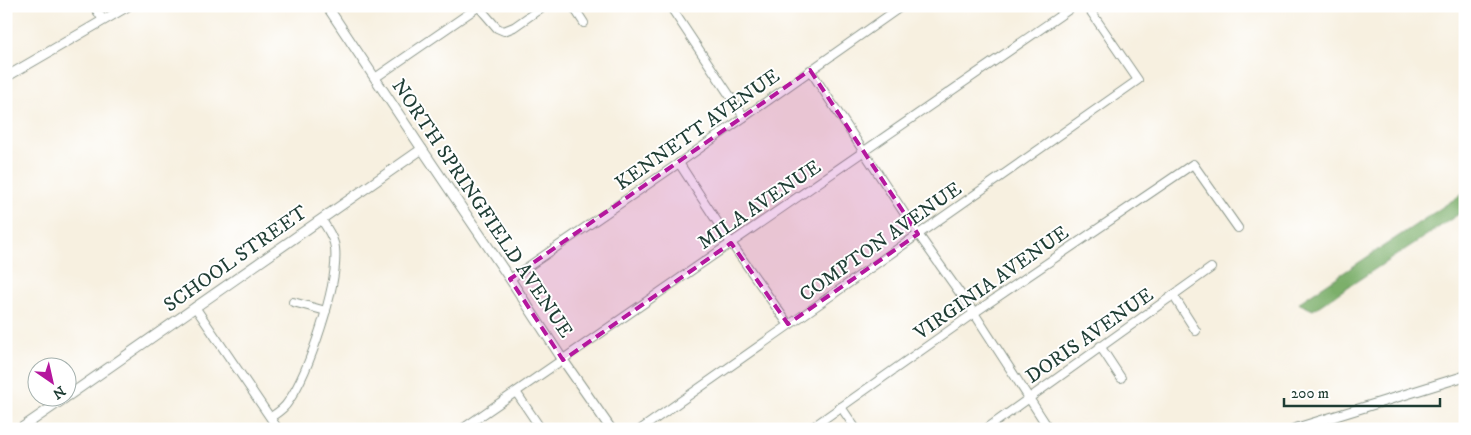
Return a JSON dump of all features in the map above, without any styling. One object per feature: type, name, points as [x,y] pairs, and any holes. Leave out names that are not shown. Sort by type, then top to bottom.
[{"type":"main road","points":[[6,77],[128,6]]},
{"type":"main road","name":"NORTH SPRINGFIELD AVENUE","points":[[330,7],[422,149],[611,429]]},
{"type":"main road","name":"SCHOOL STREET","points":[[78,389],[422,149]]},
{"type":"main road","points":[[1294,429],[1465,376]]},
{"type":"main road","name":"SCHOOL STREET","points":[[20,429],[50,408]]},
{"type":"street","points":[[94,6],[103,20]]},
{"type":"street","points":[[375,78],[478,6],[497,28],[504,31],[514,28],[544,6]]},
{"type":"street","points":[[573,6],[584,23]]},
{"type":"street","points":[[670,6],[744,117]]},
{"type":"street","name":"KENNETT AVENUE","points":[[510,278],[902,6]]},
{"type":"street","name":"MILA AVENUE","points":[[462,429],[1074,6]]},
{"type":"street","name":"COMPTON AVENUE","points":[[641,429],[1138,80],[1088,6]]},
{"type":"street","points":[[810,70],[1050,429]]},
{"type":"street","points":[[679,162],[731,243],[788,324]]},
{"type":"street","name":"VIRGINIA AVENUE","points":[[810,429],[974,313],[1193,164],[1238,228]]},
{"type":"street","points":[[271,417],[287,404],[294,392],[307,365],[326,311],[335,267],[335,247],[333,239],[322,220]]},
{"type":"street","name":"DORIS AVENUE","points":[[986,429],[1211,268]]},
{"type":"street","points":[[1173,295],[1196,331]]},
{"type":"street","points":[[293,302],[326,311]]},
{"type":"street","points":[[196,307],[278,429]]},
{"type":"street","points":[[1100,346],[1121,378]]},
{"type":"street","points":[[516,392],[540,429]]},
{"type":"street","points":[[841,407],[856,429]]},
{"type":"highlighted area","points":[[810,70],[918,234],[788,324],[731,243],[563,360],[510,279]]},
{"type":"green space","points":[[1465,192],[1465,210],[1313,310],[1298,303]]}]
